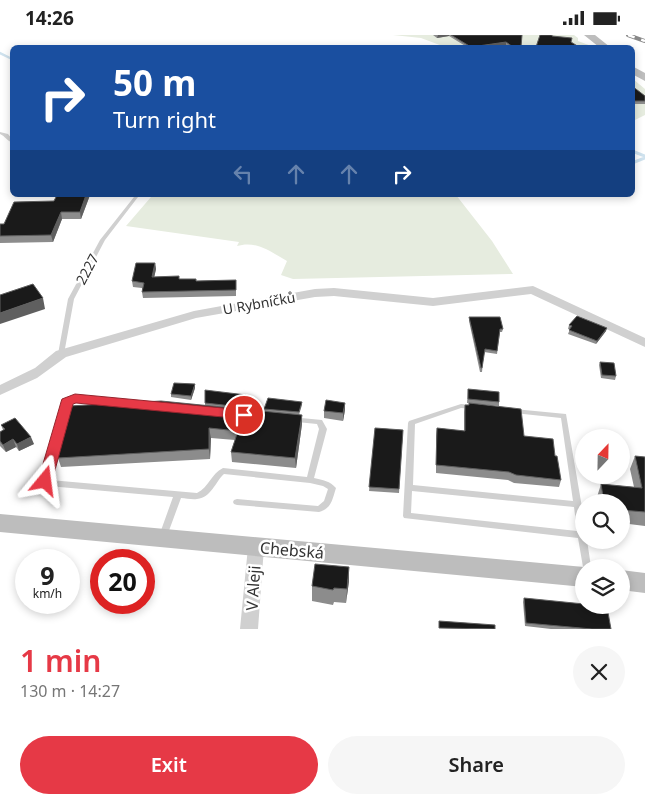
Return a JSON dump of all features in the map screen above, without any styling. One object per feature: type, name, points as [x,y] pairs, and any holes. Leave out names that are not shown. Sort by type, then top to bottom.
[{"type":"street","points":[[589,35],[602,45]]},
{"type":"street","name":"U Rybníčků","points":[[0,390],[27,379],[48,367],[61,354],[194,315],[315,293],[334,292],[433,302],[533,290],[645,343]]},
{"type":"street","name":"Chebská","points":[[0,523],[575,576]]},
{"type":"street","name":"V Aleji","points":[[249,629],[256,547]]},
{"type":"street","points":[[630,581],[645,583]]},
{"type":"lane","name":"2227","points":[[61,354],[71,299],[103,240],[135,197]]},
{"type":"lane","points":[[237,502],[319,509],[328,504],[332,488],[325,483],[310,480],[223,471],[204,495],[197,496],[45,481],[67,402],[75,398],[319,422],[324,429],[310,480]]},
{"type":"lane","points":[[479,408],[460,406],[412,423],[407,516],[575,534]]},
{"type":"lane","points":[[508,411],[564,416],[576,494]]},
{"type":"lane","points":[[408,488],[575,504]]},
{"type":"lane","points":[[162,537],[178,494]]},
{"type":"shaded area","points":[[393,35],[574,35],[578,38],[578,41],[589,45],[440,45],[421,38]]},
{"type":"shaded area","points":[[635,81],[645,89],[645,115],[635,120]]},
{"type":"shaded area","points":[[151,197],[458,197],[492,241],[513,274],[293,279],[281,275],[287,261],[257,246],[237,246],[239,242],[126,226]]},
{"type":"building","points":[[451,35],[522,35],[521,45],[510,45],[506,42],[468,45]]},
{"type":"building","points":[[540,35],[552,35],[572,38],[571,42],[576,45],[537,45]]},
{"type":"building","points":[[635,88],[645,96],[645,101],[635,101]]},
{"type":"building","points":[[56,197],[85,197],[80,212],[61,212],[51,235],[0,236],[0,224],[4,224],[14,202],[54,201]]},
{"type":"building","points":[[136,263],[155,263],[152,277],[179,276],[179,279],[196,279],[196,281],[236,280],[236,290],[142,292],[144,283],[132,281]]},
{"type":"building","points":[[33,284],[43,298],[0,313],[0,295]]},
{"type":"building","points":[[577,316],[607,328],[597,341],[569,330],[572,326],[569,325]]},
{"type":"building","points":[[469,317],[500,317],[503,329],[500,329],[497,351],[485,349],[482,368],[481,368]]},
{"type":"building","points":[[600,362],[614,363],[616,376],[602,375]]},
{"type":"building","points":[[174,383],[195,384],[191,396],[171,394]]},
{"type":"building","points":[[468,389],[499,392],[499,402],[468,399]]},
{"type":"building","points":[[205,390],[246,395],[242,407],[205,403]]},
{"type":"building","points":[[268,398],[302,402],[299,412],[264,409]]},
{"type":"building","points":[[326,400],[345,403],[343,413],[324,411]]},
{"type":"building","points":[[161,401],[302,415],[295,458],[231,452],[238,431],[209,428],[209,449],[58,458],[69,406]]},
{"type":"building","points":[[469,403],[521,409],[524,436],[553,439],[561,480],[516,475],[509,472],[436,465],[437,428],[465,431],[465,405],[469,405]]},
{"type":"building","points":[[15,418],[31,437],[17,444],[13,439],[3,445],[0,441],[0,432],[5,429],[1,425]]},
{"type":"building","points":[[375,428],[403,430],[399,489],[369,487]]},
{"type":"building","points":[[635,456],[645,457],[645,512],[630,511],[630,494],[603,494],[601,484],[642,488]]},
{"type":"building","points":[[315,564],[349,567],[347,589],[334,588],[333,590],[312,586]]},
{"type":"building","points":[[524,598],[575,603],[575,614],[608,614],[611,629],[592,629],[526,623]]},
{"type":"building","points":[[439,621],[495,625],[495,629],[439,628]]},
{"type":"waterway","points":[[0,53],[10,58]]},
{"type":"waterway","points":[[635,152],[645,156]]},
{"type":"waterway","points":[[635,162],[645,158]]},
{"type":"railway","points":[[628,35],[645,41]]},
{"type":"route","points":[[45,481],[67,402],[75,398],[244,415]]}]
